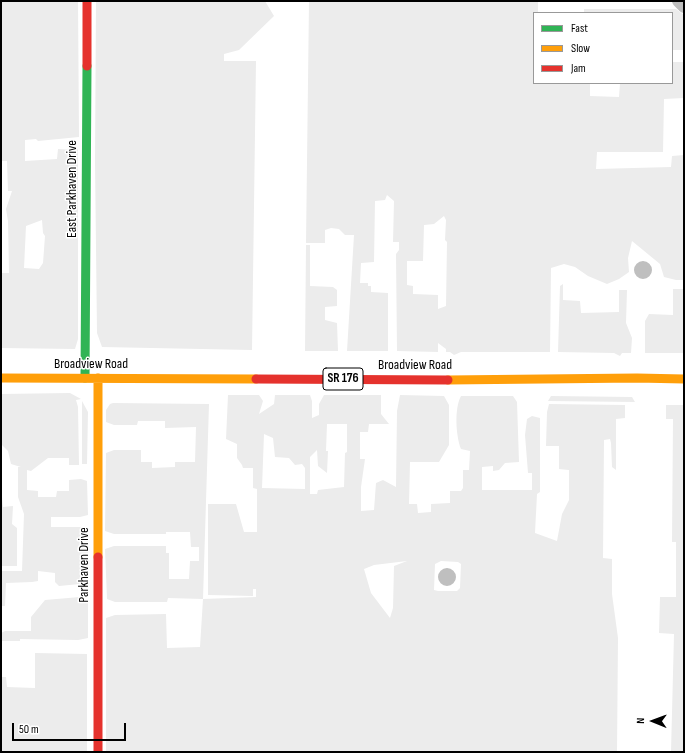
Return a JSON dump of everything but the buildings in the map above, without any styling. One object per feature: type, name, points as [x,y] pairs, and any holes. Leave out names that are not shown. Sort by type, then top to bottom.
[{"type":"street","name":"East Parkhaven Drive","points":[[85,378],[87,1]]},
{"type":"street","points":[[678,1],[684,7]]},
{"type":"street","name":"Broadview Road","points":[[1,378],[443,380],[684,378]]},
{"type":"street","name":"Parkhaven Drive","points":[[98,378],[98,752]]},
{"type":"shaded area","points":[[1,1],[78,1],[79,137],[38,141],[36,139],[25,140],[25,161],[57,159],[58,149],[78,149],[78,339],[75,349],[1,348],[1,273],[9,273],[8,221],[6,209],[12,191],[8,191],[7,161],[1,161]],"holes":[[[42,220],[43,233],[45,236],[43,263],[39,269],[24,268],[26,226]]]},
{"type":"shaded area","points":[[96,1],[265,1],[274,16],[239,50],[224,54],[224,61],[256,61],[252,350],[102,347],[97,333],[95,162]]},
{"type":"shaded area","points":[[309,1],[538,1],[538,12],[533,12],[533,84],[590,84],[590,96],[619,97],[620,84],[673,84],[673,62],[684,62],[684,98],[664,99],[663,152],[597,152],[596,169],[671,167],[672,156],[684,155],[684,280],[664,277],[660,264],[632,241],[628,258],[629,272],[619,279],[607,284],[588,276],[575,267],[564,264],[551,268],[550,352],[461,352],[454,355],[450,352],[446,352],[446,349],[438,343],[438,352],[397,351],[396,254],[399,250],[399,242],[393,242],[394,201],[387,195],[385,200],[375,201],[374,262],[361,263],[360,283],[368,283],[368,286],[371,286],[371,292],[388,293],[388,351],[347,351],[354,235],[345,235],[339,229],[331,228],[325,230],[325,243],[306,243]],"holes":[[[444,216],[446,220],[445,240],[447,242],[446,306],[438,309],[438,295],[413,294],[413,286],[407,285],[407,261],[423,261],[424,225],[434,224]]]},
{"type":"shaded area","points":[[584,9],[676,9],[684,15],[684,50],[673,50],[673,12],[584,12]]},
{"type":"shaded area","points":[[306,245],[310,245],[310,286],[333,287],[337,290],[337,306],[325,307],[325,320],[337,323],[338,351],[305,351]]},
{"type":"shaded area","points":[[639,261],[647,261],[652,266],[650,277],[647,279],[639,279],[634,274],[634,266]]},
{"type":"shaded area","points":[[563,284],[563,300],[580,301],[581,313],[619,312],[619,290],[627,290],[626,323],[632,338],[631,353],[622,353],[620,356],[614,353],[558,352],[560,286]]},
{"type":"shaded area","points":[[673,289],[684,289],[684,353],[645,353],[645,321],[649,314],[673,315]]},
{"type":"shaded area","points":[[70,393],[81,399],[76,400],[78,407],[79,465],[69,465],[69,458],[48,458],[31,471],[27,470],[27,490],[38,491],[38,497],[56,497],[57,491],[69,491],[69,480],[81,479],[87,481],[88,515],[80,517],[51,517],[51,527],[80,527],[88,529],[88,553],[80,556],[80,564],[87,565],[87,581],[80,584],[59,586],[55,582],[55,573],[38,571],[38,581],[6,583],[5,606],[1,606],[1,571],[22,571],[24,514],[18,497],[18,467],[21,467],[11,464],[8,451],[1,444],[1,394]]},
{"type":"shaded area","points":[[228,395],[259,395],[263,401],[259,414],[274,404],[275,395],[310,395],[312,401],[312,418],[319,415],[319,404],[324,395],[381,395],[381,414],[389,424],[369,424],[368,432],[360,432],[360,459],[365,459],[361,487],[361,511],[374,510],[376,483],[383,480],[396,487],[397,411],[400,395],[444,396],[449,405],[449,445],[439,462],[410,462],[409,504],[417,504],[418,513],[431,512],[431,504],[450,503],[450,491],[461,491],[463,488],[463,470],[469,470],[470,451],[461,449],[458,437],[456,422],[457,408],[461,396],[513,396],[517,402],[519,462],[505,463],[499,470],[493,471],[493,466],[482,467],[482,490],[532,490],[532,473],[528,473],[525,435],[527,419],[532,416],[540,418],[540,492],[537,494],[535,533],[557,541],[562,514],[569,500],[569,470],[559,469],[559,446],[546,446],[547,412],[549,404],[625,405],[625,418],[616,419],[616,470],[612,467],[610,439],[604,440],[603,558],[612,559],[612,594],[618,638],[617,752],[106,752],[106,618],[115,615],[166,614],[167,648],[200,647],[203,599],[256,597],[256,589],[253,589],[253,596],[208,595],[208,504],[236,504],[244,532],[257,532],[257,489],[253,488],[253,468],[243,468],[237,458],[237,444],[226,439]],"holes":[[[327,424],[347,424],[347,452],[345,453],[344,487],[318,490],[317,494],[310,494],[310,457],[317,450],[318,466],[327,473],[328,451],[326,451]],[[264,434],[273,438],[275,457],[289,458],[295,465],[302,464],[305,468],[305,489],[262,488]],[[407,561],[394,566],[393,608],[390,618],[371,593],[364,569],[374,565]],[[441,561],[458,562],[461,564],[460,588],[457,591],[434,590],[435,564]]]},
{"type":"shaded area","points":[[551,396],[632,397],[635,402],[548,401]]},
{"type":"shaded area","points":[[82,401],[88,412],[87,464],[82,464]]},
{"type":"shaded area","points":[[113,403],[209,404],[203,599],[168,598],[167,602],[115,602],[107,599],[105,549],[114,546],[166,546],[166,553],[169,553],[169,579],[189,579],[190,561],[199,561],[199,547],[191,547],[190,532],[166,532],[166,534],[114,534],[105,531],[106,453],[114,450],[141,450],[141,462],[152,462],[152,468],[175,467],[175,462],[195,462],[196,427],[165,428],[165,421],[138,421],[137,425],[114,425],[106,422],[106,410],[110,404]]},
{"type":"shaded area","points":[[666,405],[684,405],[684,752],[671,752],[674,634],[659,633],[660,597],[676,597],[676,542],[672,542],[673,419],[666,419]]},
{"type":"shaded area","points":[[1,497],[3,507],[13,506],[12,524],[17,528],[17,566],[1,566]]},
{"type":"shaded area","points":[[443,568],[451,568],[456,573],[454,584],[451,586],[443,586],[438,581],[438,573]]},
{"type":"shaded area","points":[[80,597],[88,600],[88,638],[78,640],[20,639],[20,641],[1,641],[1,633],[5,631],[31,631],[31,617],[45,600]]},
{"type":"shaded area","points":[[35,653],[87,654],[87,752],[1,752],[1,677],[6,677],[7,687],[35,688]]},
{"type":"traffic: fast","points":[[85,378],[87,66]]},
{"type":"traffic: slow","points":[[1,378],[256,379]]},
{"type":"traffic: slow","points":[[98,378],[98,557]]},
{"type":"traffic: slow","points":[[448,380],[684,379]]},
{"type":"traffic: jam","points":[[87,1],[87,66]]},
{"type":"traffic: jam","points":[[256,379],[448,380]]},
{"type":"traffic: jam","points":[[98,557],[98,752]]}]
